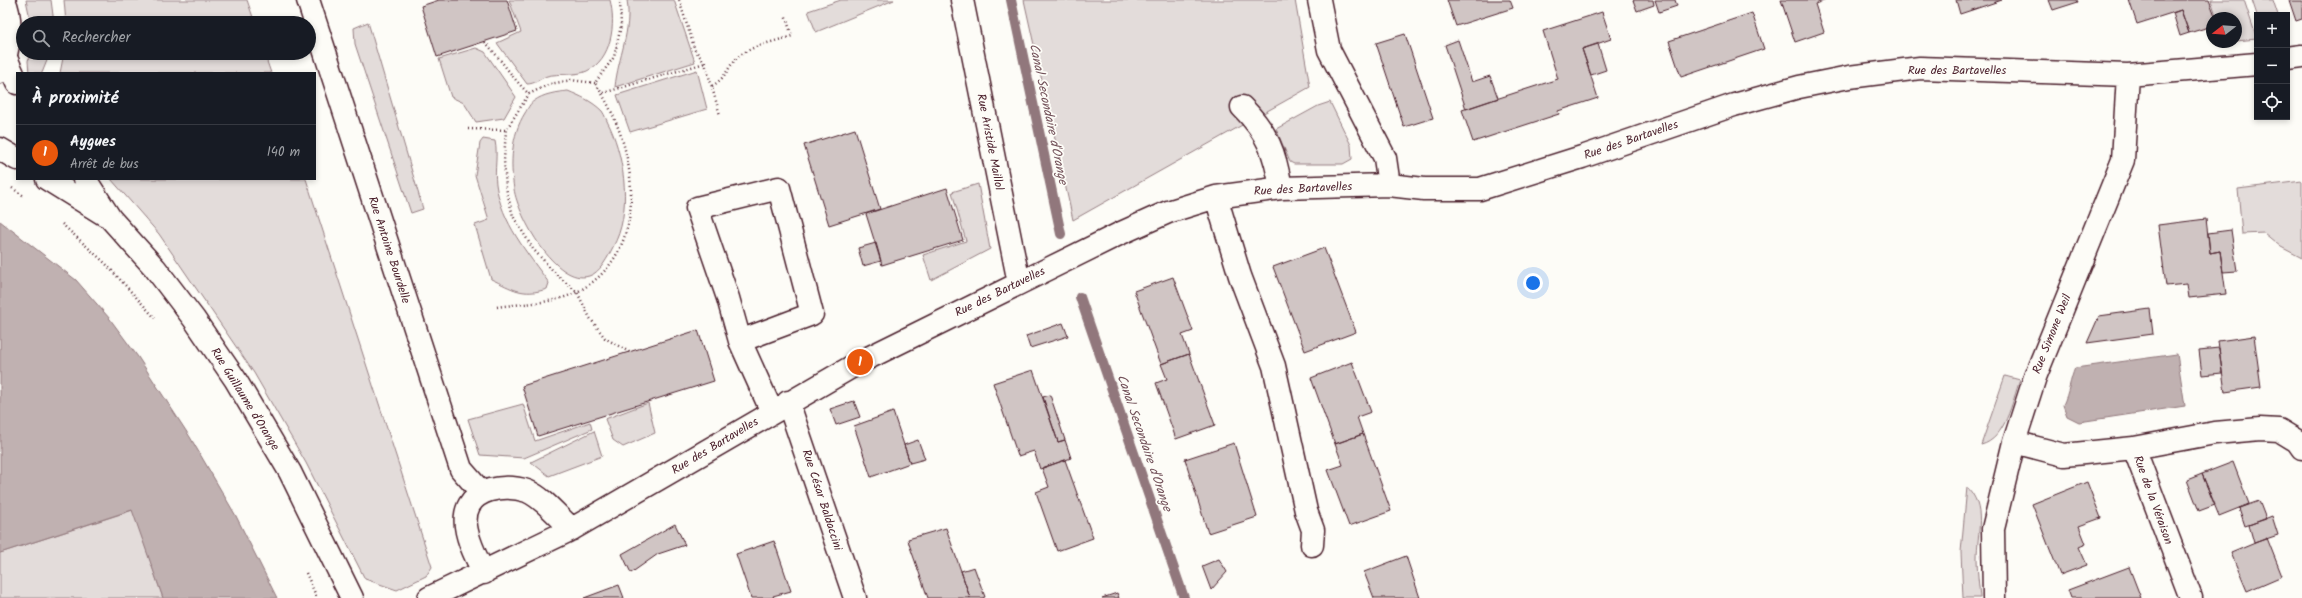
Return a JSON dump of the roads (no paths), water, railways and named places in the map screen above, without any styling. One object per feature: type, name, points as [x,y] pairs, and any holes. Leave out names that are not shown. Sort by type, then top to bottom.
[{"type":"street","points":[[4,0],[10,30],[3,65],[16,82]]},
{"type":"street","name":"Rue Antoine Bourdelle","points":[[308,0],[313,16]]},
{"type":"street","name":"Rue Aristide Maillol","points":[[962,0],[1019,283]]},
{"type":"street","points":[[1319,0],[1330,50],[1385,158],[1389,185]]},
{"type":"street","name":"Rue Antoine Bourdelle","points":[[316,25],[461,469],[482,493]]},
{"type":"street","points":[[2290,58],[2302,56]]},
{"type":"street","name":"Rue des Bartavelles","points":[[429,598],[484,573],[572,529],[780,407],[860,362],[1019,283],[1168,212],[1216,196],[1281,188],[1389,185],[1424,189],[1480,189],[1568,162],[1734,104],[1799,87],[1849,77],[1920,68],[2128,75],[2254,64]]},
{"type":"street","name":"Rue Simone Weil","points":[[1994,598],[1992,529],[2014,442],[2035,377],[2123,160],[2128,75]]},
{"type":"street","points":[[1242,107],[1263,131],[1276,158],[1281,188]]},
{"type":"street","points":[[0,149],[16,158]]},
{"type":"street","name":"Rue Guillaume d'Orange","points":[[49,180],[110,218]]},
{"type":"street","name":"Rue Guillaume d'Orange","points":[[86,180],[110,218],[155,268],[194,319],[235,379],[290,472],[352,598]]},
{"type":"street","name":"Rue César Baldaccini","points":[[740,341],[812,314],[779,188],[698,208],[728,298],[740,341],[780,407],[855,598]]},
{"type":"street","points":[[1216,196],[1240,276],[1274,366],[1306,511],[1313,530],[1312,545]]},
{"type":"street","points":[[2134,448],[2215,433],[2260,429],[2279,430],[2297,441],[2302,448]]},
{"type":"street","name":"Rue de la Véraison","points":[[2014,442],[2064,455],[2134,448],[2191,598]]},
{"type":"street","points":[[484,573],[474,553],[465,526],[466,509],[473,500],[482,493],[510,487],[527,491],[540,500],[572,529]]},
{"type":"waterway","name":"Canal Secondaire d'Orange","points":[[1011,0],[1061,234]]},
{"type":"waterway","name":"Canal Secondaire d'Orange","points":[[1080,297],[1184,598]]},
{"type":"place","name":"Aygues","points":[[860,362]]}]
